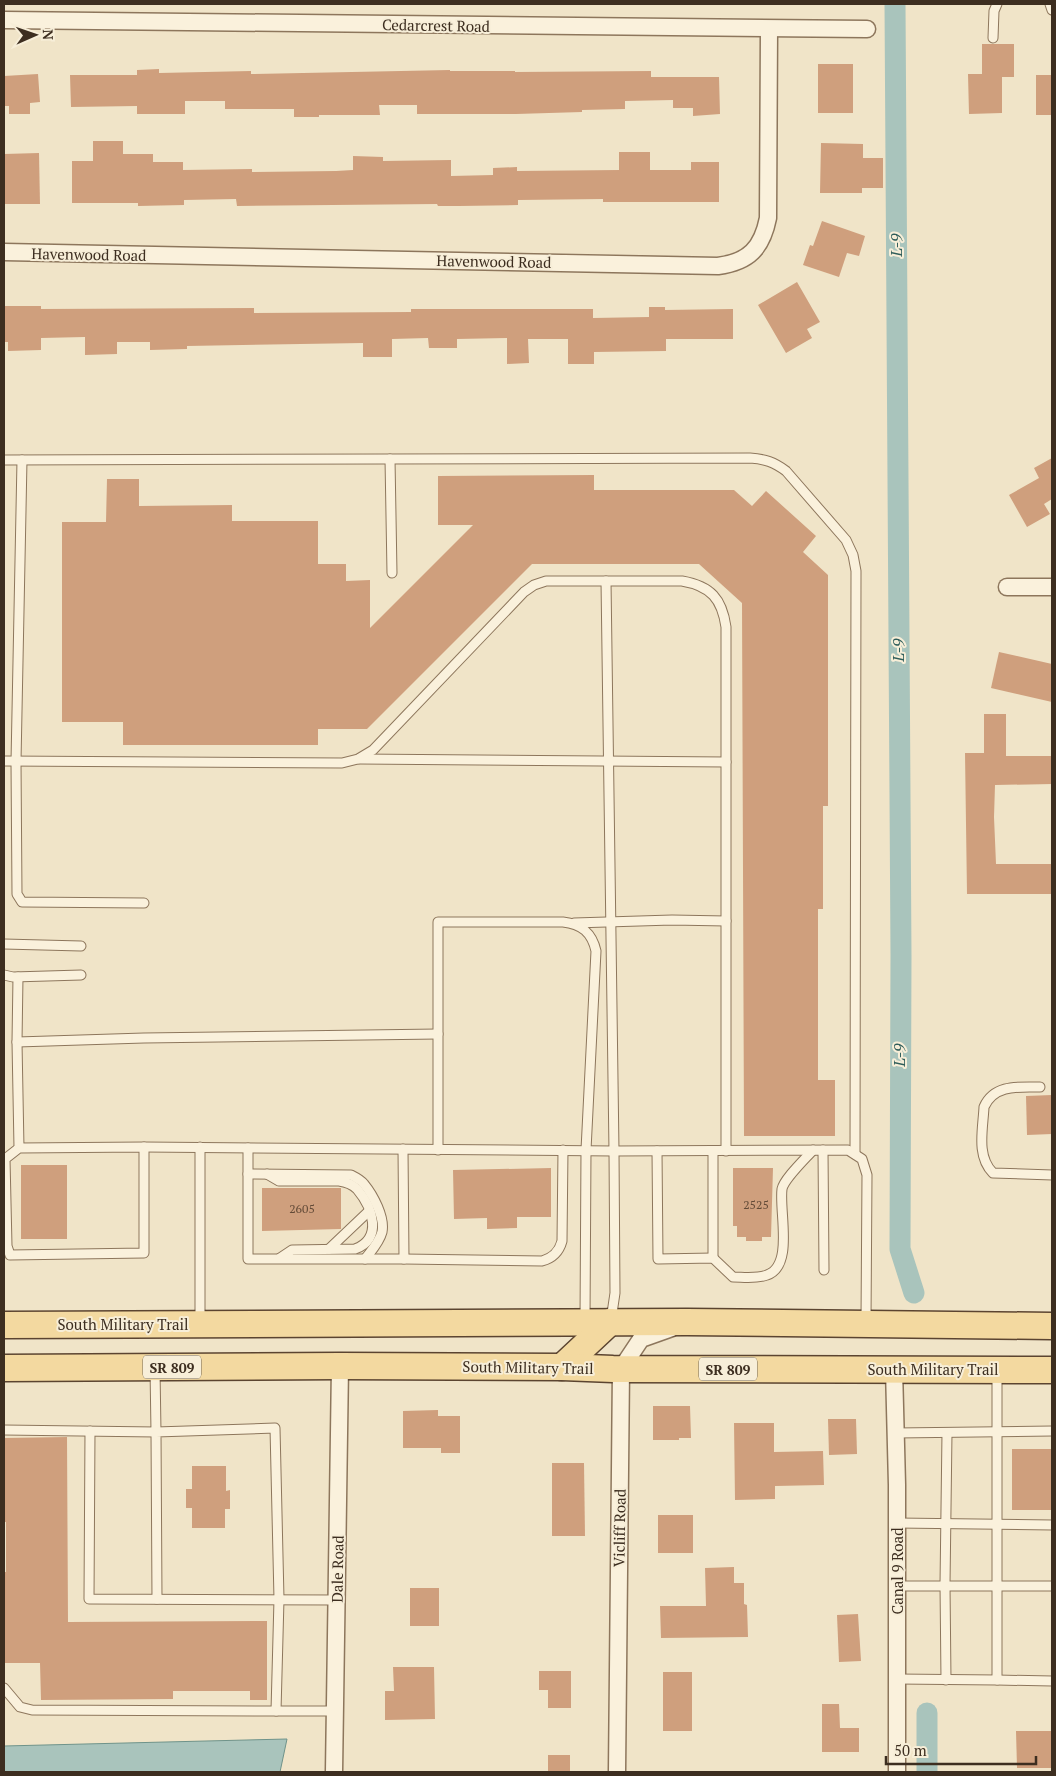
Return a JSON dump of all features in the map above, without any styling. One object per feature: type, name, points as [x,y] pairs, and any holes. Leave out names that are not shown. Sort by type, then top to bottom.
[{"type":"main road","points":[[562,1367],[598,1322]]},
{"type":"main road","name":"South Military Trail","points":[[4,1325],[687,1322],[1052,1326]]},
{"type":"main road","points":[[1024,1370],[1052,1361]]},
{"type":"main road","name":"South Military Trail","points":[[4,1368],[340,1366],[1052,1370]]},
{"type":"street","name":"Cedarcrest Road","points":[[4,20],[867,29]]},
{"type":"street","name":"Havenwood Road","points":[[4,252],[708,266],[733,264],[747,257],[758,246],[765,233],[768,218],[769,29]]},
{"type":"street","points":[[1008,587],[1052,587]]},
{"type":"street","points":[[621,1369],[641,1339],[687,1322]]},
{"type":"street","name":"Dale Road","points":[[334,1772],[340,1366]]},
{"type":"street","name":"Vicliff Road","points":[[616,1772],[621,1369]]},
{"type":"street","name":"Canal 9 Road","points":[[894,1369],[897,1523],[897,1772]]},
{"type":"lane","points":[[993,38],[994,11],[997,4]]},
{"type":"lane","points":[[1050,4],[1052,10]]},
{"type":"lane","points":[[390,459],[392,573]]},
{"type":"lane","points":[[4,460],[763,459],[775,463],[786,471],[846,540],[853,554],[856,571],[856,1154]]},
{"type":"lane","points":[[22,460],[16,762],[17,894],[22,902],[144,903]]},
{"type":"lane","points":[[358,759],[373,750],[524,592],[534,585],[546,581],[682,581],[696,583],[708,590],[718,600],[724,613],[726,627],[726,1151]]},
{"type":"lane","points":[[598,1322],[615,1293],[606,581]]},
{"type":"lane","points":[[4,761],[342,763],[358,759],[726,762]]},
{"type":"lane","points":[[438,1150],[438,922],[726,921]]},
{"type":"lane","points":[[573,923],[589,933],[596,951],[586,1150],[598,1322]]},
{"type":"lane","points":[[4,944],[81,946]]},
{"type":"lane","points":[[4,975],[18,977],[82,975]]},
{"type":"lane","points":[[18,977],[18,1148]]},
{"type":"lane","points":[[17,1042],[438,1034]]},
{"type":"lane","points":[[1040,1087],[1012,1086],[996,1092],[987,1100],[984,1107],[983,1159],[993,1173],[1052,1174]]},
{"type":"lane","points":[[144,1147],[144,1253],[10,1255],[7,1246],[5,1159],[18,1148],[144,1147],[200,1147],[614,1151],[848,1150],[862,1159],[867,1175],[866,1325]]},
{"type":"lane","points":[[200,1147],[200,1324]]},
{"type":"lane","points":[[248,1148],[248,1259],[542,1261],[549,1259],[560,1248],[562,1241],[563,1150]]},
{"type":"lane","points":[[404,1149],[404,1259]]},
{"type":"lane","points":[[713,1151],[713,1258],[732,1277],[762,1276],[774,1271],[782,1260],[782,1188],[813,1150]]},
{"type":"lane","points":[[822,1150],[824,1270]]},
{"type":"lane","points":[[657,1151],[658,1259],[713,1258]]},
{"type":"lane","points":[[248,1174],[351,1175],[363,1182],[373,1199],[382,1221],[382,1232],[376,1245],[364,1259]]},
{"type":"lane","points":[[267,1174],[279,1181],[339,1181],[348,1183],[357,1189],[374,1223],[373,1232],[369,1240],[361,1247],[355,1249],[292,1250],[280,1259]]},
{"type":"lane","points":[[329,1249],[369,1211]]},
{"type":"lane","points":[[155,1367],[157,1599]]},
{"type":"lane","points":[[996,1680],[997,1370]]},
{"type":"lane","points":[[4,1430],[156,1432],[275,1428],[279,1600],[276,1711]]},
{"type":"lane","points":[[90,1431],[89,1599],[337,1600]]},
{"type":"lane","points":[[896,1434],[1052,1431]]},
{"type":"lane","points":[[946,1680],[945,1524],[948,1432]]},
{"type":"lane","points":[[897,1523],[1052,1525]]},
{"type":"lane","points":[[897,1586],[1052,1586]]},
{"type":"lane","points":[[897,1679],[1052,1681]]},
{"type":"lane","points":[[4,1688],[20,1706],[32,1710],[335,1711]]},
{"type":"water","points":[[287,1739],[280,1772],[4,1772],[4,1746]]},
{"type":"building","points":[[982,44],[1014,44],[1014,77],[1002,77],[1002,113],[969,114],[968,74],[982,74]]},
{"type":"building","points":[[818,64],[853,64],[853,113],[818,113]]},
{"type":"building","points":[[159,69],[159,73],[251,71],[251,74],[450,70],[515,72],[651,71],[651,77],[719,77],[720,114],[693,116],[693,108],[673,108],[673,100],[625,101],[625,109],[516,114],[417,114],[417,105],[379,105],[380,115],[319,115],[319,117],[294,117],[294,109],[225,109],[225,101],[185,101],[185,114],[137,114],[137,106],[71,107],[70,75],[137,75],[137,70]]},
{"type":"building","points":[[38,74],[40,102],[30,103],[30,114],[9,114],[9,106],[4,106],[4,76]]},
{"type":"building","points":[[1036,75],[1052,75],[1052,115],[1036,115]]},
{"type":"building","points":[[93,141],[123,141],[123,154],[153,154],[153,162],[183,162],[183,170],[252,169],[252,172],[353,170],[353,156],[383,157],[383,161],[451,160],[451,176],[493,175],[493,168],[517,167],[517,171],[619,170],[619,152],[650,152],[650,170],[691,170],[691,162],[719,162],[719,202],[603,202],[603,199],[518,200],[518,205],[237,206],[236,199],[184,200],[184,205],[138,206],[138,203],[72,203],[72,161],[93,161]]},
{"type":"building","points":[[821,143],[863,144],[863,158],[883,158],[883,188],[862,188],[862,193],[820,193]]},
{"type":"building","points":[[39,153],[40,204],[4,204],[4,154]]},
{"type":"building","points":[[822,221],[865,236],[859,256],[847,253],[839,277],[803,265],[810,245],[813,246]]},
{"type":"building","points":[[797,282],[820,322],[807,329],[812,338],[786,353],[758,305]]},
{"type":"building","points":[[4,306],[41,306],[41,309],[254,308],[254,313],[411,312],[411,309],[593,309],[593,318],[649,317],[649,307],[665,307],[665,310],[733,309],[733,339],[666,339],[666,351],[594,352],[594,364],[568,364],[568,339],[528,339],[529,363],[507,364],[507,338],[457,339],[457,348],[429,348],[428,338],[392,339],[392,357],[363,357],[363,343],[187,346],[187,349],[150,350],[150,342],[117,342],[117,354],[85,355],[85,337],[41,338],[41,350],[8,351],[8,342],[4,342]]},
{"type":"building","points":[[1052,458],[1052,499],[1044,504],[1050,514],[1027,527],[1009,495],[1039,478],[1034,468]]},
{"type":"building","points":[[594,475],[594,490],[734,490],[752,506],[766,491],[816,536],[803,552],[828,575],[828,806],[823,806],[823,909],[818,909],[818,1080],[835,1080],[835,1136],[744,1136],[742,603],[699,564],[532,564],[367,729],[318,729],[318,745],[123,745],[123,722],[62,722],[62,522],[106,522],[107,479],[139,479],[139,506],[232,505],[232,521],[318,521],[318,564],[346,564],[346,581],[370,580],[370,628],[473,525],[438,525],[438,476]]},
{"type":"building","points":[[999,652],[1052,664],[1052,702],[991,688]]},
{"type":"building","points":[[984,714],[1006,714],[1006,756],[1052,756],[1052,784],[995,785],[994,817],[996,864],[1052,864],[1052,894],[967,894],[965,753],[984,753]]},
{"type":"building","points":[[1052,1095],[1052,1134],[1027,1135],[1026,1096]]},
{"type":"building","points":[[21,1165],[67,1165],[67,1239],[21,1239]]},
{"type":"building","points":[[551,1168],[551,1217],[517,1217],[517,1228],[487,1229],[487,1218],[454,1219],[453,1170]]},
{"type":"building","points":[[733,1168],[773,1168],[771,1237],[762,1237],[762,1241],[746,1241],[746,1237],[737,1237],[737,1226],[733,1226]]},
{"type":"building","points":[[262,1188],[341,1188],[341,1229],[262,1231]]},
{"type":"building","points":[[653,1406],[690,1406],[691,1438],[653,1440]]},
{"type":"building","points":[[438,1410],[438,1416],[460,1416],[460,1453],[441,1453],[441,1448],[403,1448],[403,1411]]},
{"type":"building","points":[[828,1419],[856,1419],[857,1454],[829,1455]]},
{"type":"building","points":[[734,1423],[774,1423],[774,1452],[823,1451],[824,1485],[775,1486],[775,1499],[735,1500]]},
{"type":"building","points":[[67,1437],[68,1622],[267,1621],[267,1700],[250,1700],[250,1691],[173,1691],[173,1699],[41,1700],[40,1663],[4,1663],[6,1522],[4,1522],[4,1438]]},
{"type":"building","points":[[1012,1449],[1052,1449],[1052,1510],[1012,1510]]},
{"type":"building","points":[[552,1463],[584,1463],[585,1536],[552,1536]]},
{"type":"building","points":[[192,1466],[226,1466],[226,1491],[230,1490],[230,1509],[225,1509],[225,1528],[192,1528],[192,1508],[186,1508],[186,1489],[192,1489]]},
{"type":"building","points":[[658,1515],[693,1515],[693,1553],[658,1553]]},
{"type":"building","points":[[734,1567],[734,1583],[744,1583],[744,1604],[747,1605],[748,1637],[661,1638],[660,1606],[706,1606],[705,1568]]},
{"type":"building","points":[[410,1588],[439,1588],[439,1626],[410,1626]]},
{"type":"building","points":[[858,1614],[861,1661],[839,1662],[837,1615]]},
{"type":"building","points":[[393,1667],[434,1667],[435,1719],[385,1720],[385,1691],[394,1691]]},
{"type":"building","points":[[539,1671],[571,1671],[571,1708],[548,1708],[548,1690],[539,1690]]},
{"type":"building","points":[[663,1672],[692,1672],[692,1731],[663,1731]]},
{"type":"building","points":[[822,1704],[839,1704],[840,1728],[859,1728],[859,1752],[822,1752]]},
{"type":"building","points":[[1016,1731],[1052,1731],[1052,1768],[1017,1768]]},
{"type":"building","points":[[548,1755],[570,1755],[570,1772],[548,1772]]},
{"type":"waterway","name":"L-9","points":[[895,4],[901,955],[900,1249],[914,1293]]},
{"type":"waterway","name":"L-9","points":[[927,1713],[927,1772]]}]
